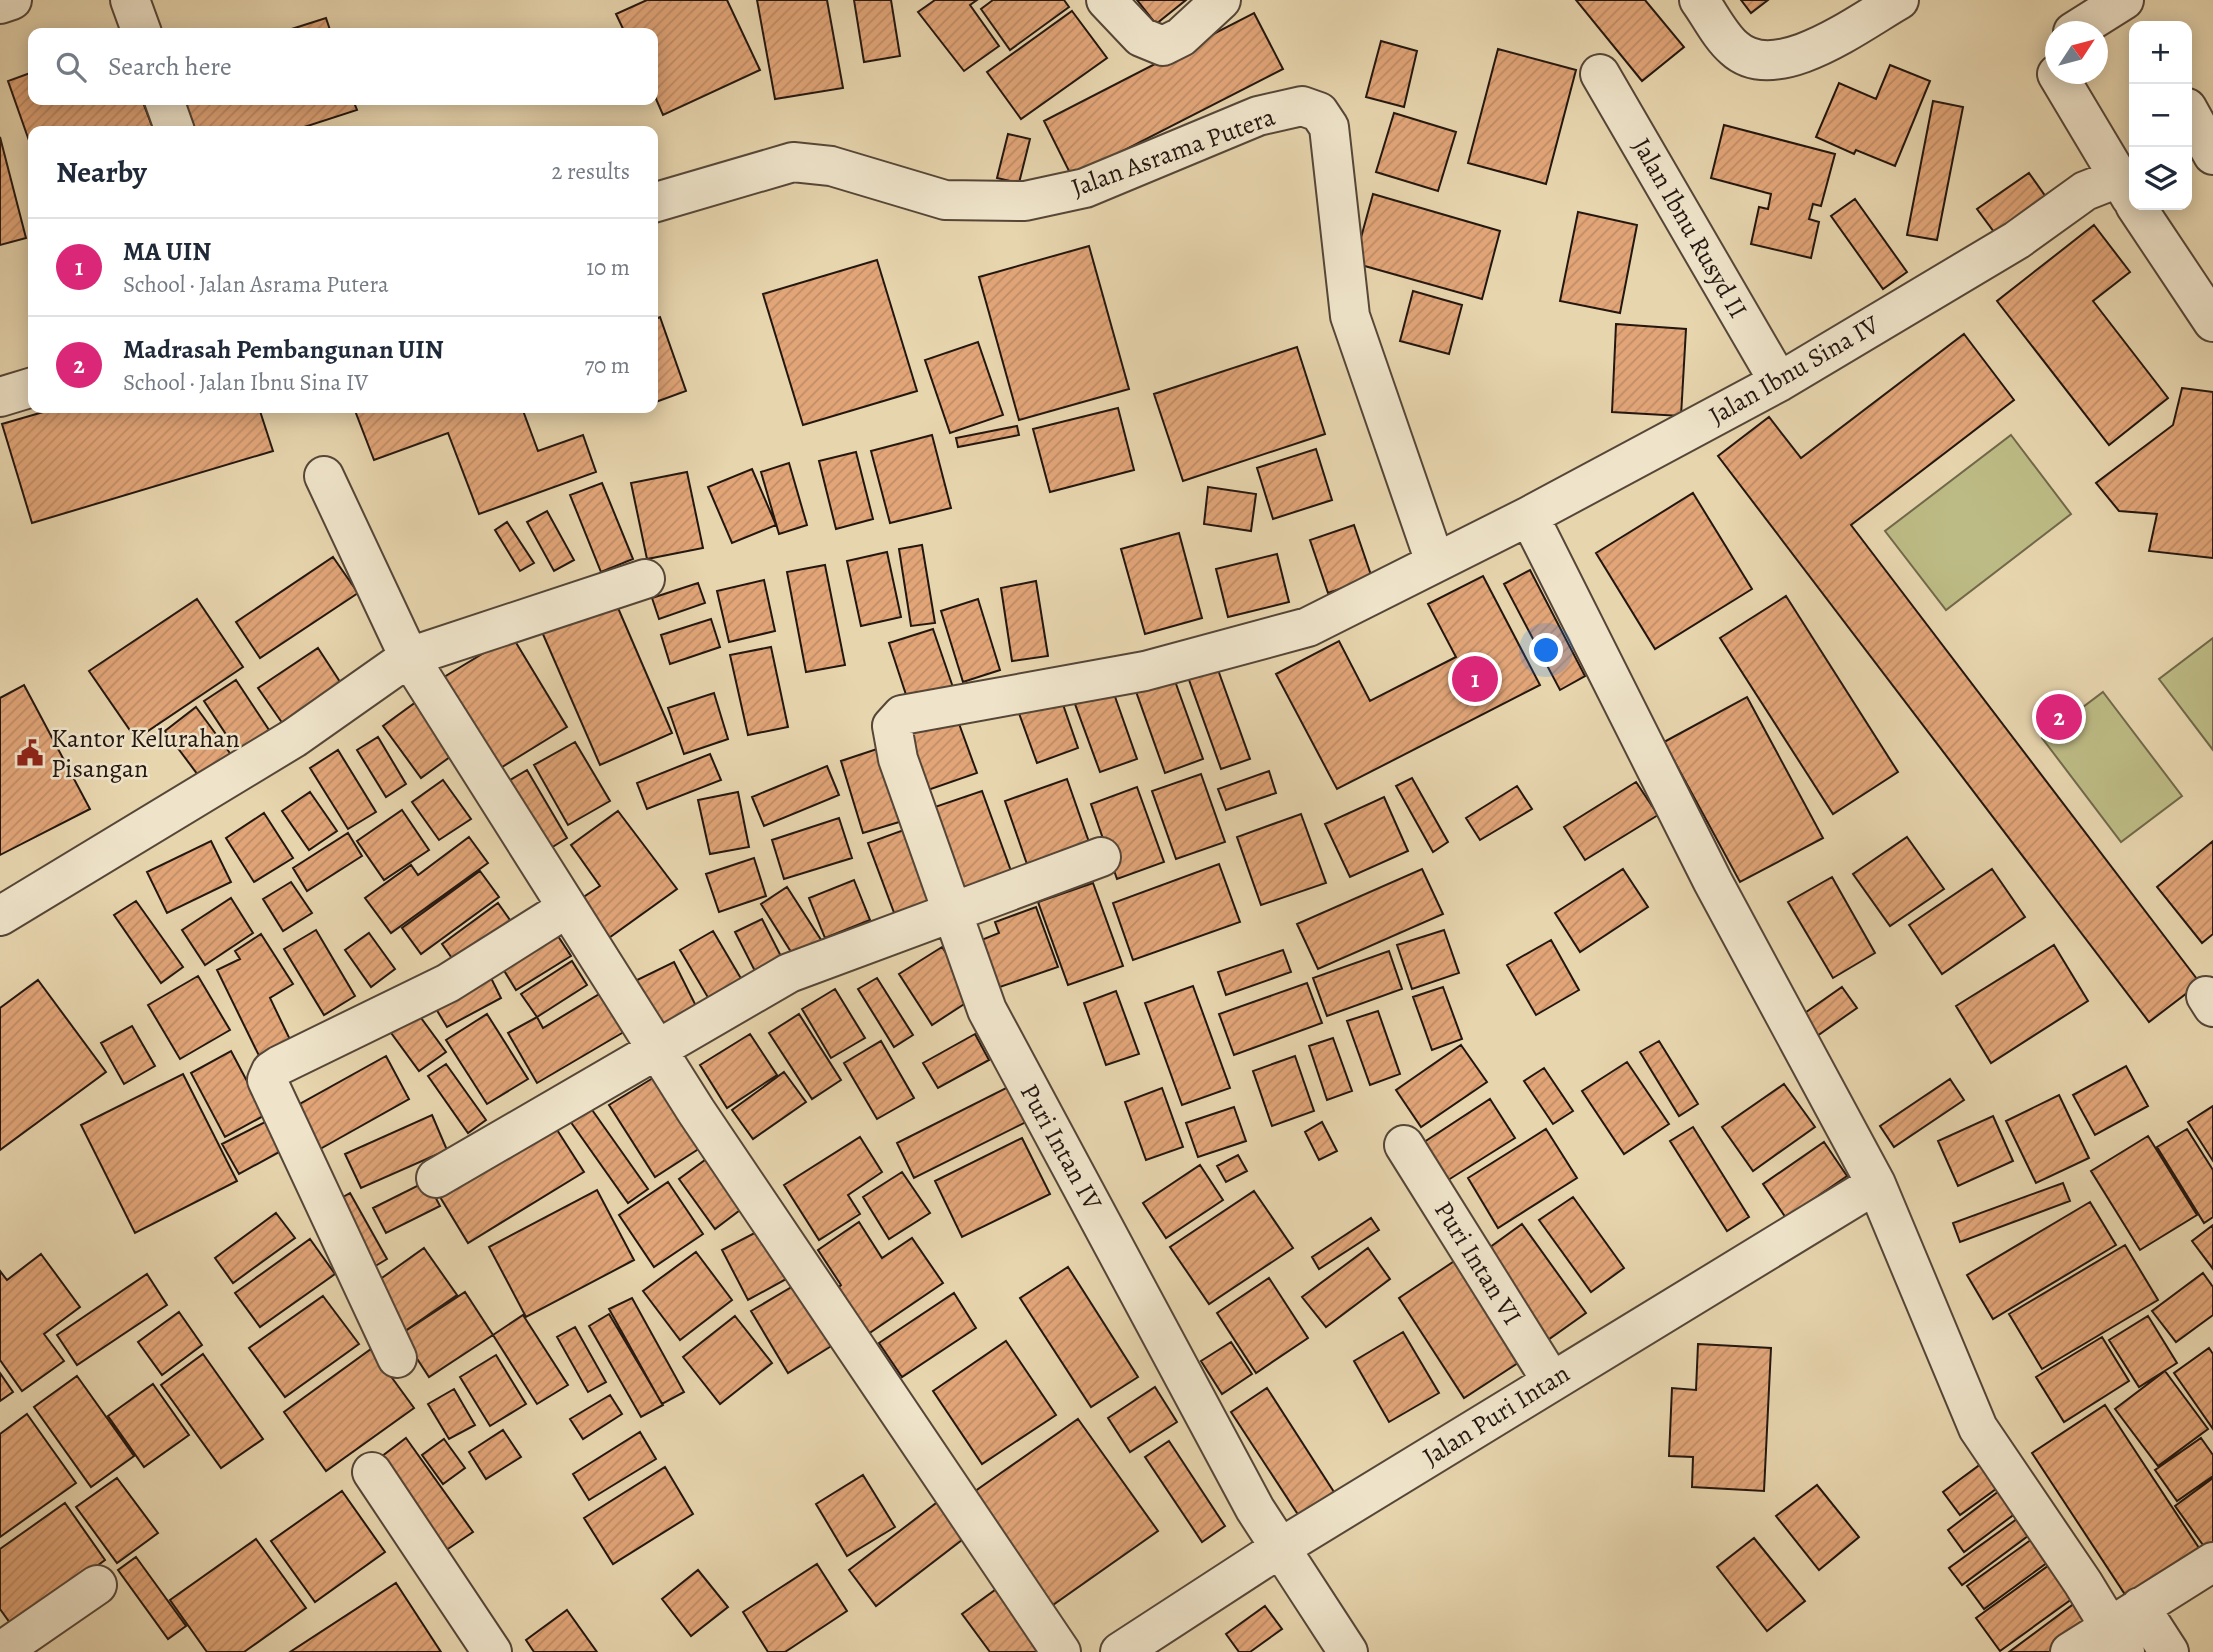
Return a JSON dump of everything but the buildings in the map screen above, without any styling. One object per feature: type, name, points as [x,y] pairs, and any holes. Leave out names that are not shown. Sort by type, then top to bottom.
[{"type":"street","points":[[0,4],[12,0]]},
{"type":"street","points":[[130,0],[140,28]]},
{"type":"street","points":[[1106,0],[1141,37],[1163,46],[1181,37],[1221,0]]},
{"type":"street","points":[[1699,0],[1735,50],[1770,63],[1803,54],[1899,0]]},
{"type":"street","points":[[2091,21],[2124,0]]},
{"type":"street","name":"Jalan Ibnu Rusyd II","points":[[1600,74],[1779,382]]},
{"type":"street","points":[[2063,84],[2129,189]]},
{"type":"street","points":[[166,105],[173,126]]},
{"type":"street","name":"Jalan Asrama Putera","points":[[658,202],[793,162],[831,166],[945,200],[1025,201],[1085,188],[1258,116],[1302,106],[1319,113],[1329,127],[1350,316],[1435,562]]},
{"type":"street","points":[[2192,117],[2213,155]]},
{"type":"street","points":[[2192,173],[2213,166]]},
{"type":"street","name":"Jalan Ibnu Sina IV","points":[[891,726],[902,715],[1145,671],[1308,627],[1529,516],[1779,382],[2017,240],[2085,191],[2129,191]]},
{"type":"street","points":[[2142,210],[2213,322]]},
{"type":"street","points":[[0,397],[28,389]]},
{"type":"street","points":[[324,476],[408,657],[695,1111],[1061,1652]]},
{"type":"street","points":[[1529,516],[1713,883],[1876,1184],[1978,1428],[2125,1629],[2169,1652]]},
{"type":"street","points":[[0,916],[294,738],[408,657],[645,579]]},
{"type":"street","name":"Puri Intan IV","points":[[891,726],[898,759],[951,914],[999,1034],[1255,1510],[1348,1652]]},
{"type":"street","points":[[436,1178],[789,973],[1101,857]]},
{"type":"street","points":[[397,1358],[267,1080],[271,1071],[280,1065],[449,983],[567,908]]},
{"type":"street","name":"Puri Intan VI","points":[[1404,1145],[1551,1380]]},
{"type":"street","name":"Jalan Puri Intan","points":[[1120,1652],[1280,1548],[1551,1380],[1876,1184]]},
{"type":"street","points":[[372,1472],[492,1652]]},
{"type":"street","points":[[2070,1652],[2125,1629],[2213,1562]]},
{"type":"street","points":[[0,1651],[97,1585]]},
{"type":"shaded area","points":[[2011,435],[2071,514],[1946,610],[1885,531]]},
{"type":"shaded area","points":[[2213,638],[2213,750],[2159,679]]},
{"type":"shaded area","points":[[2103,692],[2182,796],[2121,842],[2042,738]]},
{"type":"place","name":"MA UIN","points":[[1475,679]]},
{"type":"place","name":"Madrasah Pembangunan UIN","points":[[2059,717]]},
{"type":"place","name":"Kantor Kelurahan Pisangan","points":[[30,753]]}]
